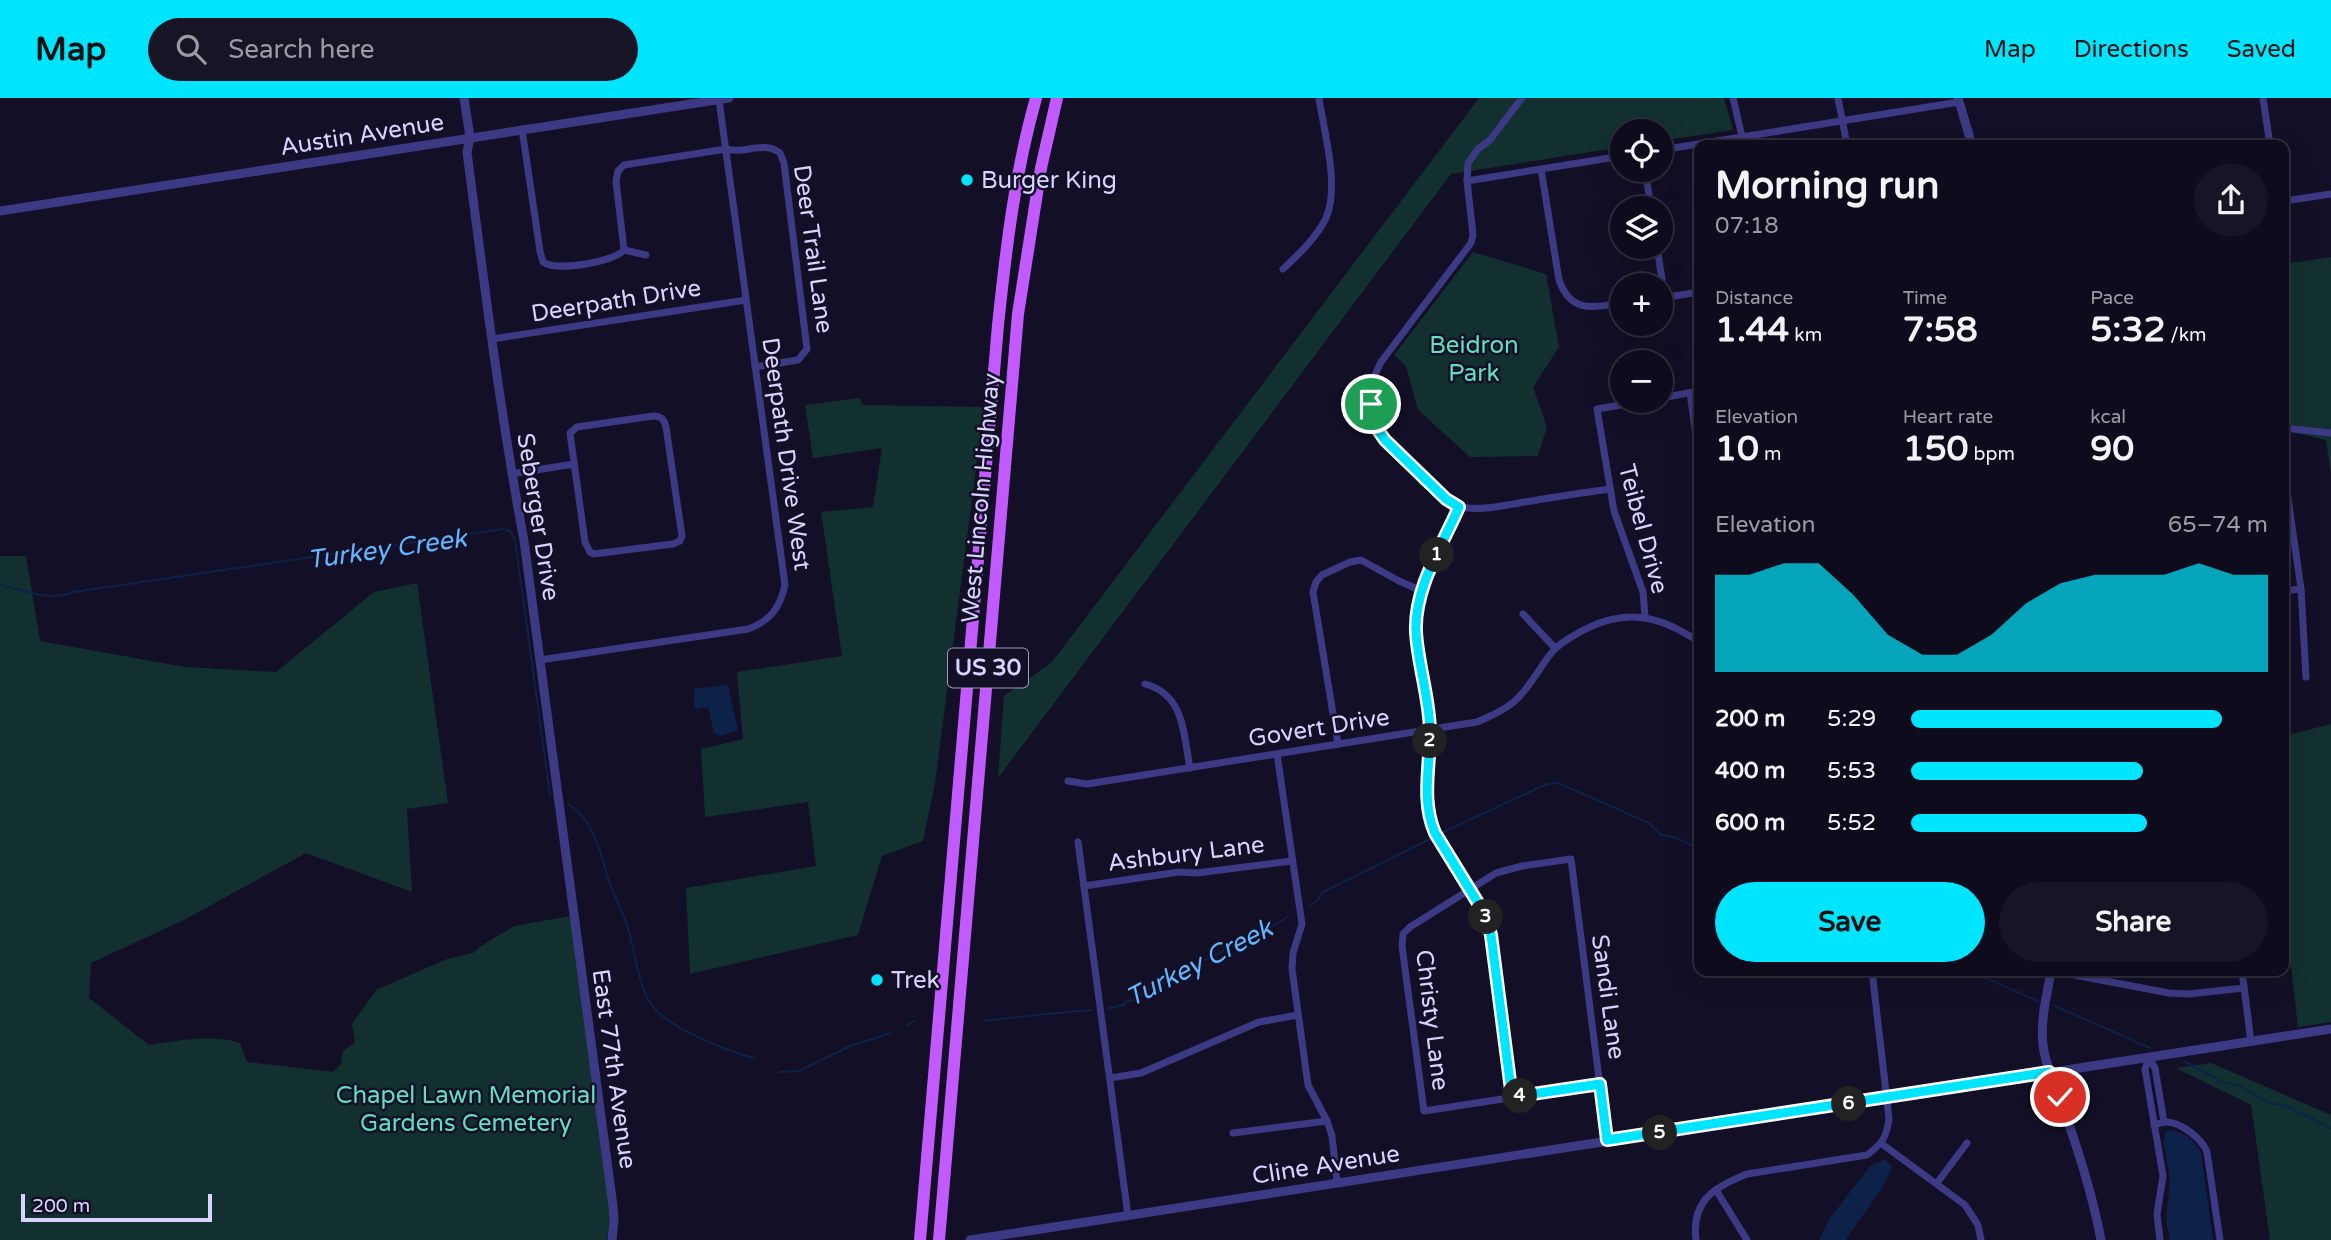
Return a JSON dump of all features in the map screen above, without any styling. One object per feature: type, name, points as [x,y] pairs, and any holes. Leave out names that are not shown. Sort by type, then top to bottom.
[{"type":"main road","name":"West Lincoln Highway","points":[[920,1240],[997,339],[1011,219],[1026,132],[1036,98]]},
{"type":"main road","name":"West Lincoln Highway","points":[[939,1240],[1018,314],[1034,209],[1056,98]]},
{"type":"street","name":"Seberger Drive","points":[[464,98],[470,137],[467,152],[492,340],[511,474],[524,541],[573,904]]},
{"type":"street","name":"Austin Avenue","points":[[0,211],[729,98]]},
{"type":"street","points":[[1283,269],[1298,255],[1325,220],[1331,202],[1332,187],[1319,98]]},
{"type":"street","points":[[1522,98],[1490,140],[1468,163],[1467,180],[1474,235],[1471,243],[1381,362],[1370,391],[1374,416],[1385,440],[1446,499],[1459,507],[1492,507],[1610,489]]},
{"type":"street","points":[[1733,98],[1743,140]]},
{"type":"street","points":[[1838,98],[1846,140]]},
{"type":"street","points":[[2263,98],[2269,140]]},
{"type":"street","name":"Deerpath Drive West","points":[[540,660],[748,629],[769,618],[782,600],[785,585],[719,100]]},
{"type":"street","points":[[1753,140],[1959,100],[1971,140]]},
{"type":"street","points":[[522,129],[543,262],[548,266],[559,267],[613,259],[624,250]]},
{"type":"street","name":"Deer Trail Lane","points":[[726,149],[733,152],[763,147],[775,149],[782,158],[786,176],[807,349],[798,360],[755,367]]},
{"type":"street","points":[[1673,149],[1694,147]]},
{"type":"street","points":[[624,250],[615,181],[618,171],[624,165],[726,149]]},
{"type":"street","points":[[1467,180],[1610,158]]},
{"type":"street","points":[[1541,169],[1563,292],[1582,306],[1610,304]]},
{"type":"street","points":[[2289,200],[2331,194]]},
{"type":"street","points":[[624,250],[646,255]]},
{"type":"street","points":[[1673,296],[1694,293]]},
{"type":"street","name":"Deerpath Drive","points":[[492,340],[746,300]]},
{"type":"street","points":[[1673,396],[1694,392]]},
{"type":"street","points":[[1690,393],[1694,421]]},
{"type":"street","name":"Teibel Drive","points":[[1610,407],[1597,409],[1610,489],[1621,536],[1643,592],[1645,617]]},
{"type":"street","points":[[653,415],[664,420],[682,530],[680,541],[599,555],[590,552],[586,542],[574,464],[570,433],[577,427],[653,415]]},
{"type":"street","points":[[2289,429],[2331,433]]},
{"type":"street","points":[[511,474],[574,464]]},
{"type":"street","points":[[1459,507],[1422,591],[1417,612],[1416,629],[1430,730],[1426,797],[1429,820],[1486,916],[1491,935],[1512,1097],[1600,1084]]},
{"type":"street","points":[[2289,511],[2301,589],[2306,677]]},
{"type":"street","points":[[1338,744],[1313,592],[1316,582],[1329,572],[1361,560],[1422,591]]},
{"type":"street","points":[[2289,590],[2301,589]]},
{"type":"street","points":[[1523,614],[1555,648]]},
{"type":"street","name":"Govert Drive","points":[[1068,781],[1087,784],[1477,722],[1495,715],[1518,698],[1555,648],[1595,624],[1622,617],[1645,617],[1664,622],[1694,639]]},
{"type":"street","points":[[1145,684],[1159,688],[1170,697],[1180,715],[1190,768]]},
{"type":"street","points":[[1278,754],[1302,924],[1293,953],[1292,969],[1298,1015],[1308,1085],[1332,1136],[1337,1182]]},
{"type":"street","points":[[1078,842],[1128,1216]]},
{"type":"street","name":"Sandi Lane","points":[[1470,888],[1496,873],[1570,859],[1607,1140]]},
{"type":"street","name":"Ashbury Lane","points":[[1084,886],[1179,872],[1197,873],[1292,861]]},
{"type":"street","name":"Christy Lane","points":[[1470,888],[1403,934],[1402,946],[1424,1111],[1512,1097]]},
{"type":"street","name":"East 77th Avenue","points":[[573,904],[613,1206],[612,1240]]},
{"type":"street","points":[[1696,1240],[1697,1214],[1703,1201],[1730,1181],[1747,1174],[1867,1154],[1882,1144],[1887,1132],[1888,1098],[1873,976]]},
{"type":"street","points":[[2051,976],[2042,1029],[2043,1045],[2049,1072],[2083,1168],[2101,1240]]},
{"type":"street","points":[[2078,976],[2169,993],[2188,994],[2244,988]]},
{"type":"street","points":[[2115,983],[2117,976]]},
{"type":"street","points":[[2243,976],[2251,1042]]},
{"type":"street","points":[[1110,1078],[1141,1073],[1259,1022],[1298,1015]]},
{"type":"street","name":"Cline Avenue","points":[[970,1240],[1014,1236],[1337,1182],[2331,1029]]},
{"type":"street","points":[[2149,1058],[2155,1068],[2164,1122]]},
{"type":"street","points":[[2149,1058],[2145,1069],[2163,1176],[2157,1214],[2160,1240]]},
{"type":"street","points":[[1233,1133],[1327,1121]]},
{"type":"street","points":[[2154,1125],[2164,1122],[2189,1131],[2204,1145],[2220,1240]]},
{"type":"street","points":[[1937,1183],[1967,1143]]},
{"type":"street","points":[[1882,1144],[1965,1205],[1978,1225],[1981,1240]]},
{"type":"street","points":[[1716,1190],[1747,1240]]},
{"type":"green space","points":[[1479,98],[1724,98],[1733,130],[1673,139],[1673,119],[1610,119],[1610,149],[1451,174],[998,778],[1004,696],[1052,662]]},
{"type":"green space","name":"Beidron Park","points":[[1473,252],[1546,274],[1559,347],[1533,387],[1547,427],[1538,456],[1470,457],[1418,410],[1406,366],[1394,355]]},
{"type":"green space","points":[[2331,257],[2331,475],[2326,440],[2289,431],[2289,263]]},
{"type":"green space","points":[[860,398],[862,405],[984,407],[935,783],[923,841],[882,856],[858,935],[690,974],[686,888],[816,866],[808,802],[705,817],[701,749],[743,739],[737,672],[842,656],[821,512],[873,507],[882,448],[813,458],[805,405]]},
{"type":"green space","name":"Chapel Lawn Memorial Gardens Cemetery","points":[[0,556],[26,556],[40,641],[185,667],[276,672],[374,592],[417,583],[448,803],[407,809],[412,892],[306,853],[184,920],[91,963],[89,998],[149,1045],[194,1039],[229,1040],[240,1043],[247,1062],[333,1072],[341,1064],[343,1051],[355,1042],[352,1024],[376,990],[447,959],[473,953],[514,926],[571,916],[610,1212],[607,1240],[0,1240]]},
{"type":"green space","points":[[2331,724],[2331,1022],[2298,1027],[2289,949],[2289,735]]},
{"type":"green space","points":[[2211,1063],[2331,1115],[2331,1240],[2270,1240],[2251,1105],[2176,1068]]},
{"type":"water","points":[[728,685],[738,731],[718,736],[714,733],[708,707],[694,707],[694,689]]},
{"type":"water","points":[[2168,1130],[2188,1137],[2201,1153],[2213,1240],[2170,1240],[2166,1220],[2170,1179],[2164,1143]]},
{"type":"water","points":[[1885,1159],[1892,1167],[1888,1176],[1846,1240],[1819,1240],[1830,1218],[1870,1166]]},
{"type":"waterway","name":"Turkey Creek","points":[[0,585],[55,596],[503,529],[510,531],[515,540],[550,795]]},
{"type":"waterway","name":"Turkey Creek","points":[[1443,832],[1547,784],[1558,783],[1649,823],[1661,835],[1674,837],[1694,847]]},
{"type":"waterway","name":"Turkey Creek","points":[[568,804],[589,825],[627,925],[644,991],[654,1008],[686,1031],[715,1045],[754,1058]]},
{"type":"waterway","name":"Turkey Creek","points":[[1309,906],[1317,901],[1323,892],[1430,839]]},
{"type":"waterway","name":"Turkey Creek","points":[[1109,1008],[1135,1000],[1139,995],[1288,917]]},
{"type":"waterway","name":"Turkey Creek","points":[[1980,976],[2038,1001]]},
{"type":"waterway","name":"Turkey Creek","points":[[2053,1005],[2150,1048]]},
{"type":"waterway","name":"Turkey Creek","points":[[985,1021],[1092,1010]]},
{"type":"waterway","name":"Turkey Creek","points":[[906,1026],[914,1021]]},
{"type":"waterway","name":"Turkey Creek","points":[[780,1072],[799,1071],[850,1046],[891,1033]]},
{"type":"waterway","name":"Turkey Creek","points":[[2184,1061],[2222,1082],[2240,1086],[2269,1103],[2286,1106],[2331,1128]]},
{"type":"place","name":"Burger King","points":[[967,180]]},
{"type":"place","name":"Trek","points":[[877,980]]},
{"type":"route","points":[[1371,404],[1378,430],[1396,453],[1446,499],[1459,507],[1422,591],[1417,612],[1418,649],[1430,730],[1426,797],[1429,820],[1435,833],[1486,916],[1491,935],[1512,1097],[1600,1084],[1607,1140],[2049,1072],[2060,1097]]}]
